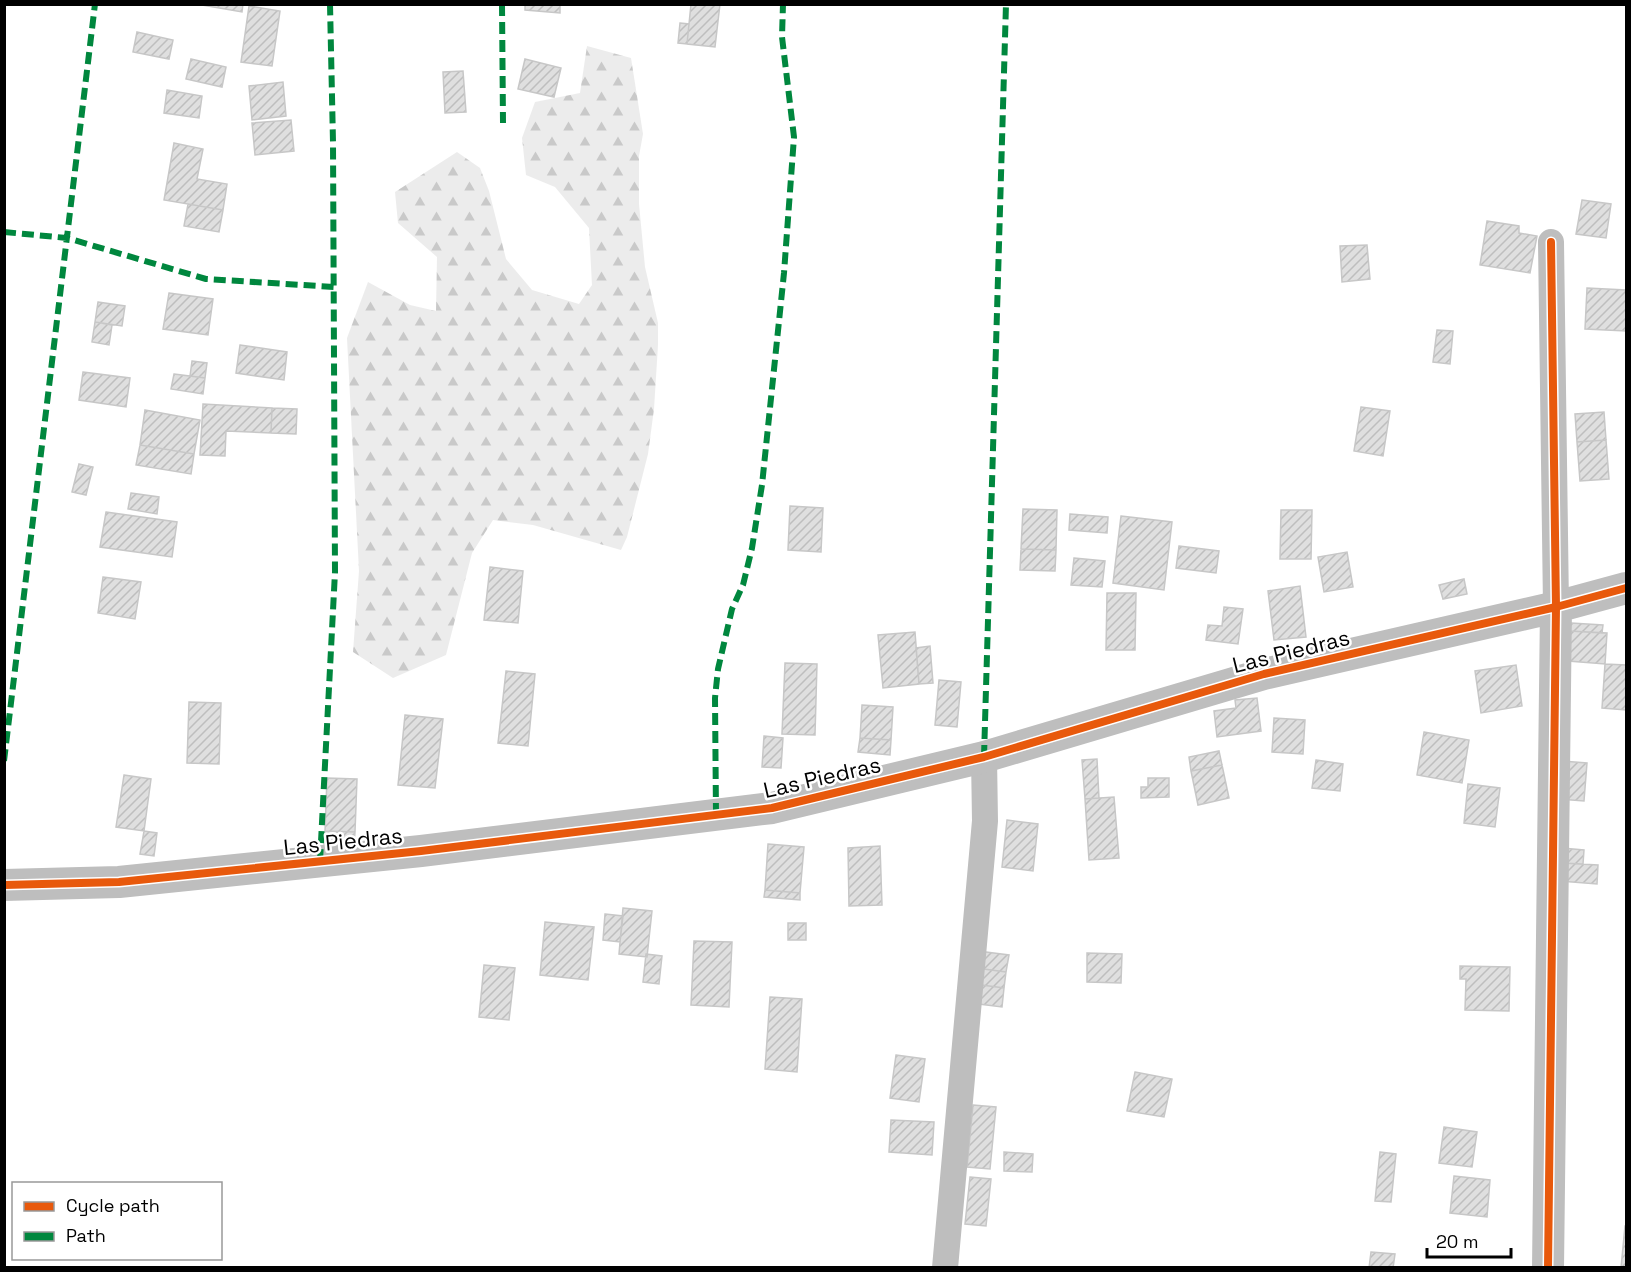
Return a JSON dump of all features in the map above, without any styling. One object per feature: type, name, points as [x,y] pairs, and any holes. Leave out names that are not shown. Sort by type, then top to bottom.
[{"type":"street","points":[[1548,1268],[1556,607],[1551,243]]},
{"type":"street","name":"Las Piedras","points":[[4,885],[143,879],[421,851],[772,808],[984,757],[1264,674],[1556,607],[1626,588]]},
{"type":"street","points":[[945,1268],[985,821],[984,757]]},
{"type":"green space","points":[[587,46],[631,58],[643,134],[639,156],[639,204],[645,267],[658,323],[658,345],[654,409],[648,454],[627,537],[621,550],[533,525],[493,520],[472,553],[446,655],[393,678],[353,652],[359,571],[347,338],[368,282],[410,305],[436,311],[437,257],[398,223],[395,192],[457,152],[480,168],[489,191],[506,259],[532,290],[579,304],[592,285],[589,228],[555,187],[526,175],[522,138],[535,102],[580,93]]},
{"type":"building","points":[[196,4],[243,4],[242,12]]},
{"type":"building","points":[[525,4],[560,4],[560,13],[525,10]]},
{"type":"building","points":[[691,4],[720,4],[715,47],[687,44]]},
{"type":"building","points":[[249,6],[280,11],[272,66],[241,62]]},
{"type":"building","points":[[680,23],[689,24],[687,44],[678,43]]},
{"type":"building","points":[[137,32],[173,40],[169,59],[133,52]]},
{"type":"building","points":[[191,59],[226,67],[222,87],[186,79]]},
{"type":"building","points":[[525,59],[561,68],[554,97],[518,89]]},
{"type":"building","points":[[463,71],[466,112],[445,113],[443,72]]},
{"type":"building","points":[[283,82],[286,116],[252,120],[249,86]]},
{"type":"building","points":[[167,90],[202,96],[199,118],[164,113]]},
{"type":"building","points":[[291,120],[294,151],[255,155],[252,123]]},
{"type":"building","points":[[174,143],[203,149],[197,179],[227,184],[223,210],[164,200]]},
{"type":"building","points":[[1582,200],[1611,204],[1606,238],[1576,234]]},
{"type":"building","points":[[188,204],[223,210],[219,232],[184,226]]},
{"type":"building","points":[[1487,221],[1519,226],[1519,233],[1537,236],[1530,273],[1480,265]]},
{"type":"building","points":[[1367,245],[1370,279],[1342,282],[1340,246]]},
{"type":"building","points":[[1587,288],[1626,290],[1626,331],[1585,329]]},
{"type":"building","points":[[169,293],[213,299],[208,335],[163,329]]},
{"type":"building","points":[[98,302],[125,306],[122,326],[95,322]]},
{"type":"building","points":[[95,322],[112,325],[109,345],[92,342]]},
{"type":"building","points":[[1437,330],[1453,331],[1450,364],[1433,362]]},
{"type":"building","points":[[240,345],[287,352],[284,380],[236,373]]},
{"type":"building","points":[[192,361],[207,363],[205,378],[190,376]]},
{"type":"building","points":[[83,372],[130,378],[126,407],[79,400]]},
{"type":"building","points":[[174,374],[205,378],[203,394],[171,389]]},
{"type":"building","points":[[203,404],[272,408],[271,433],[226,431],[225,456],[200,455]]},
{"type":"building","points":[[1361,407],[1390,411],[1383,456],[1354,451]]},
{"type":"building","points":[[272,408],[297,409],[296,434],[271,433]]},
{"type":"building","points":[[145,410],[200,420],[194,454],[140,445]]},
{"type":"building","points":[[1604,412],[1606,440],[1577,442],[1575,414]]},
{"type":"building","points":[[1606,440],[1609,479],[1580,481],[1577,442]]},
{"type":"building","points":[[140,445],[194,454],[191,474],[136,465]]},
{"type":"building","points":[[79,464],[93,467],[86,495],[72,492]]},
{"type":"building","points":[[131,493],[159,497],[157,514],[128,509]]},
{"type":"building","points":[[790,506],[823,508],[821,552],[788,550]]},
{"type":"building","points":[[1023,509],[1057,510],[1056,550],[1021,549]]},
{"type":"building","points":[[1281,510],[1312,510],[1311,559],[1280,559]]},
{"type":"building","points":[[106,512],[177,522],[172,557],[100,547]]},
{"type":"building","points":[[1070,514],[1108,517],[1107,533],[1069,530]]},
{"type":"building","points":[[1121,516],[1172,522],[1164,590],[1113,583]]},
{"type":"building","points":[[1179,546],[1219,551],[1216,573],[1176,568]]},
{"type":"building","points":[[1021,549],[1056,550],[1055,571],[1020,570]]},
{"type":"building","points":[[1347,552],[1353,587],[1324,592],[1318,557]]},
{"type":"building","points":[[1074,558],[1105,561],[1102,587],[1071,585]]},
{"type":"building","points":[[490,567],[523,571],[518,623],[484,620]]},
{"type":"building","points":[[103,577],[141,582],[135,619],[98,613]]},
{"type":"building","points":[[1464,579],[1467,594],[1443,599],[1439,585]]},
{"type":"building","points":[[1300,586],[1306,637],[1274,640],[1268,591]]},
{"type":"building","points":[[1107,593],[1136,593],[1135,650],[1106,650]]},
{"type":"building","points":[[1224,607],[1243,609],[1238,644],[1206,640],[1208,625],[1222,626]]},
{"type":"building","points":[[1571,623],[1603,625],[1602,633],[1570,631]]},
{"type":"building","points":[[1570,631],[1607,633],[1605,664],[1568,661]]},
{"type":"building","points":[[915,632],[919,684],[883,688],[878,635]]},
{"type":"building","points":[[930,646],[933,683],[919,684],[916,648]]},
{"type":"building","points":[[785,663],[817,664],[815,735],[782,734]]},
{"type":"building","points":[[1605,664],[1626,665],[1626,710],[1602,708]]},
{"type":"building","points":[[1516,665],[1522,706],[1481,713],[1475,671]]},
{"type":"building","points":[[506,671],[535,674],[528,746],[498,743]]},
{"type":"building","points":[[939,680],[961,682],[957,727],[935,725]]},
{"type":"building","points":[[1257,698],[1261,731],[1217,737],[1214,711],[1236,708],[1235,700]]},
{"type":"building","points":[[189,702],[221,703],[219,764],[187,763]]},
{"type":"building","points":[[862,705],[893,707],[891,740],[860,738]]},
{"type":"building","points":[[405,715],[443,719],[435,788],[398,785]]},
{"type":"building","points":[[1274,718],[1305,720],[1303,754],[1272,752]]},
{"type":"building","points":[[1424,732],[1469,740],[1462,783],[1417,775]]},
{"type":"building","points":[[764,736],[783,738],[781,768],[762,767]]},
{"type":"building","points":[[860,738],[891,740],[890,755],[858,752]]},
{"type":"building","points":[[1219,751],[1222,765],[1191,771],[1189,757]]},
{"type":"building","points":[[1097,759],[1099,798],[1085,799],[1082,760]]},
{"type":"building","points":[[1316,760],[1343,764],[1340,791],[1312,788]]},
{"type":"building","points":[[1562,761],[1587,763],[1584,801],[1559,799]]},
{"type":"building","points":[[1222,765],[1229,798],[1198,805],[1191,771]]},
{"type":"building","points":[[124,775],[151,779],[144,831],[116,827]]},
{"type":"building","points":[[327,778],[357,779],[355,832],[325,831]]},
{"type":"building","points":[[1148,778],[1169,778],[1169,797],[1141,798],[1141,787],[1148,787]]},
{"type":"building","points":[[1468,784],[1500,788],[1495,827],[1464,823]]},
{"type":"building","points":[[1114,797],[1119,858],[1089,860],[1085,799]]},
{"type":"building","points":[[1007,820],[1038,824],[1033,871],[1002,867]]},
{"type":"building","points":[[144,831],[157,833],[154,856],[140,854]]},
{"type":"building","points":[[325,831],[355,832],[354,846],[324,844]]},
{"type":"building","points":[[768,844],[804,847],[800,893],[765,890]]},
{"type":"building","points":[[880,846],[882,905],[849,906],[848,848]]},
{"type":"building","points":[[1562,848],[1584,850],[1583,864],[1561,863]]},
{"type":"building","points":[[1561,863],[1598,865],[1597,884],[1560,881]]},
{"type":"building","points":[[765,890],[800,893],[800,900],[764,897]]},
{"type":"building","points":[[623,908],[652,911],[647,957],[619,954]]},
{"type":"building","points":[[605,914],[623,916],[620,942],[603,940]]},
{"type":"building","points":[[545,922],[594,927],[588,980],[540,975]]},
{"type":"building","points":[[788,923],[806,923],[806,940],[788,940]]},
{"type":"building","points":[[694,941],[732,942],[729,1007],[691,1005]]},
{"type":"building","points":[[978,951],[1009,955],[1006,972],[976,968]]},
{"type":"building","points":[[1087,953],[1122,954],[1121,983],[1087,982]]},
{"type":"building","points":[[646,954],[662,956],[659,984],[643,982]]},
{"type":"building","points":[[484,965],[515,968],[509,1020],[479,1017]]},
{"type":"building","points":[[1460,966],[1510,967],[1509,1011],[1465,1010],[1466,979],[1460,979]]},
{"type":"building","points":[[976,968],[1006,972],[1004,988],[974,984]]},
{"type":"building","points":[[974,984],[1004,988],[1002,1007],[971,1003]]},
{"type":"building","points":[[770,997],[802,999],[797,1072],[765,1069]]},
{"type":"building","points":[[896,1055],[925,1059],[919,1102],[890,1098]]},
{"type":"building","points":[[1135,1072],[1172,1079],[1164,1117],[1127,1111]]},
{"type":"building","points":[[973,1105],[996,1107],[990,1169],[967,1167]]},
{"type":"building","points":[[891,1120],[934,1122],[932,1155],[889,1152]]},
{"type":"building","points":[[1444,1127],[1477,1132],[1472,1167],[1439,1163]]},
{"type":"building","points":[[1004,1152],[1033,1154],[1032,1172],[1004,1171]]},
{"type":"building","points":[[1380,1152],[1396,1154],[1391,1202],[1375,1201]]},
{"type":"building","points":[[1454,1176],[1490,1180],[1487,1217],[1450,1213]]},
{"type":"building","points":[[970,1177],[991,1179],[986,1226],[965,1224]]},
{"type":"building","points":[[1625,1226],[1626,1268],[1621,1268]]},
{"type":"building","points":[[1371,1252],[1395,1254],[1393,1268],[1369,1268]]},
{"type":"marked path","points":[[4,761],[95,4]]},
{"type":"marked path","points":[[320,861],[335,572],[330,4]]},
{"type":"marked path","points":[[502,4],[503,123]]},
{"type":"marked path","points":[[716,815],[715,698],[718,669],[732,609],[743,585],[752,548],[762,485],[784,273],[794,137],[782,37],[783,4]]},
{"type":"marked path","points":[[984,757],[1006,4]]},
{"type":"marked path","points":[[4,232],[67,238],[206,279],[334,287]]},
{"type":"cycle path","points":[[1548,1268],[1556,607],[1551,242]]},
{"type":"cycle path","points":[[4,885],[119,882],[421,851],[772,808],[984,757],[1264,674],[1556,607],[1626,588]]}]
